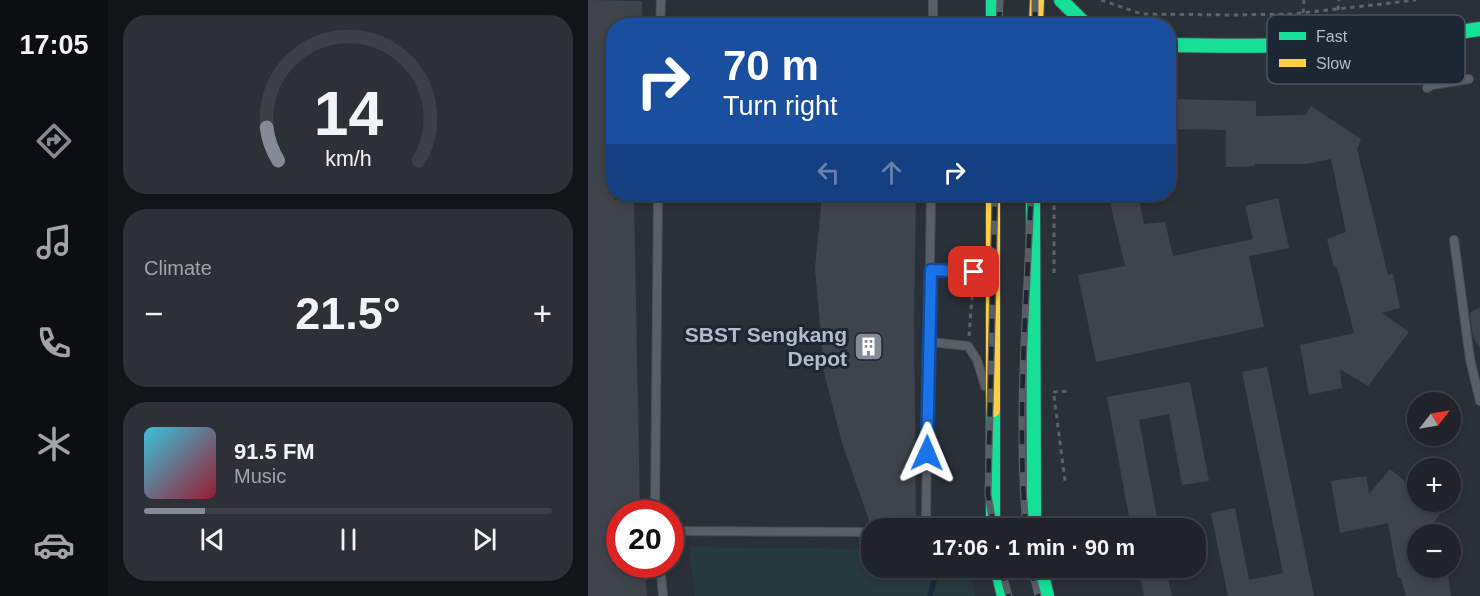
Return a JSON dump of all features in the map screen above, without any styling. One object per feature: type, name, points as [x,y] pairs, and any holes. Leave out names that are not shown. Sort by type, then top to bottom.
[{"type":"main road","points":[[993,0],[993,18]]},
{"type":"main road","points":[[1036,18],[1037,0]]},
{"type":"main road","points":[[1061,0],[1079,18]]},
{"type":"main road","points":[[1465,31],[1480,29]]},
{"type":"main road","points":[[1176,45],[1267,47]]},
{"type":"main road","points":[[993,201],[993,518]]},
{"type":"main road","points":[[1033,201],[1034,518]]},
{"type":"main road","points":[[1000,578],[1004,596]]},
{"type":"main road","points":[[1043,578],[1047,596]]},
{"type":"lane","points":[[660,18],[661,0]]},
{"type":"lane","points":[[933,0],[933,18]]},
{"type":"lane","points":[[1465,80],[1469,79]]},
{"type":"lane","points":[[1427,88],[1443,84]]},
{"type":"lane","points":[[655,500],[658,201]]},
{"type":"lane","points":[[926,518],[932,201]]},
{"type":"lane","points":[[1454,240],[1470,358],[1480,402]]},
{"type":"lane","points":[[931,270],[993,273]]},
{"type":"lane","points":[[930,342],[968,346],[977,360],[994,421]]},
{"type":"lane","points":[[684,531],[861,532]]},
{"type":"lane","points":[[661,578],[663,596]]},
{"type":"path","points":[[1101,0],[1142,14],[1303,13],[1416,0]]},
{"type":"path","points":[[1303,13],[1304,0]]},
{"type":"path","points":[[1338,10],[1339,0]]},
{"type":"path","points":[[1054,201],[1054,275]]},
{"type":"path","points":[[1054,381],[1065,481]]},
{"type":"green space","points":[[689,547],[861,549],[861,578],[971,578],[975,596],[695,596]]},
{"type":"building","name":"SBST Sengkang Depot","points":[[588,0],[642,1],[642,18],[606,18],[606,201],[634,201],[640,500],[606,500],[606,578],[645,578],[647,596],[588,596]]},
{"type":"building","points":[[1176,99],[1256,101],[1256,116],[1306,115],[1311,106],[1361,139],[1357,149],[1388,275],[1393,274],[1400,308],[1382,313],[1409,332],[1368,386],[1340,369],[1342,388],[1309,395],[1300,345],[1354,333],[1337,267],[1334,267],[1327,239],[1346,232],[1331,159],[1306,164],[1255,164],[1255,166],[1226,167],[1226,130],[1176,129]]},
{"type":"building","points":[[1278,198],[1289,248],[1249,256],[1264,327],[1096,362],[1078,275],[1125,266],[1110,201],[1139,201],[1144,224],[1165,222],[1173,256],[1253,239],[1245,206]]},
{"type":"building","name":"SBST Sengkang Depot","points":[[822,201],[916,201],[914,320],[916,518],[868,518],[842,443],[824,372],[815,268]]},
{"type":"building","points":[[1480,307],[1480,348],[1473,337],[1470,313]]},
{"type":"building","points":[[1267,367],[1314,596],[1228,596],[1211,513],[1235,508],[1249,580],[1283,573],[1242,372]]},
{"type":"building","points":[[1190,382],[1209,481],[1182,485],[1169,414],[1139,420],[1157,518],[1129,518],[1107,397]]},
{"type":"building","points":[[1390,469],[1407,483],[1407,512],[1441,512],[1433,524],[1407,524],[1407,578],[1449,578],[1451,596],[1406,596],[1401,578],[1398,578],[1388,523],[1340,533],[1331,481],[1366,476],[1369,494]]},
{"type":"building","points":[[1140,578],[1168,578],[1172,596],[1144,596]]},
{"type":"waterway","points":[[930,596],[935,578]]},
{"type":"railway","points":[[999,18],[1000,0]]},
{"type":"railway","points":[[1035,0],[1035,18]]},
{"type":"railway","points":[[992,518],[988,495],[995,201]]},
{"type":"railway","points":[[1025,518],[1022,403],[1031,201]]},
{"type":"railway","points":[[1004,578],[1009,596]]},
{"type":"railway","points":[[1034,578],[1038,596]]},
{"type":"traffic: fast","points":[[993,0],[993,18]]},
{"type":"traffic: fast","points":[[1061,0],[1079,18]]},
{"type":"traffic: fast","points":[[1465,31],[1480,29]]},
{"type":"traffic: fast","points":[[1176,45],[1267,45]]},
{"type":"traffic: fast","points":[[1033,201],[1034,518]]},
{"type":"traffic: fast","points":[[993,410],[993,518]]},
{"type":"traffic: fast","points":[[1000,578],[1004,596]]},
{"type":"traffic: fast","points":[[1043,578],[1047,596]]},
{"type":"traffic: slow","points":[[1036,18],[1037,0]]},
{"type":"traffic: slow","points":[[993,201],[993,410]]},
{"type":"place","name":"SBST Sengkang Depot","points":[[868,346]]},
{"type":"route","points":[[927,453],[931,270],[974,272]]}]
